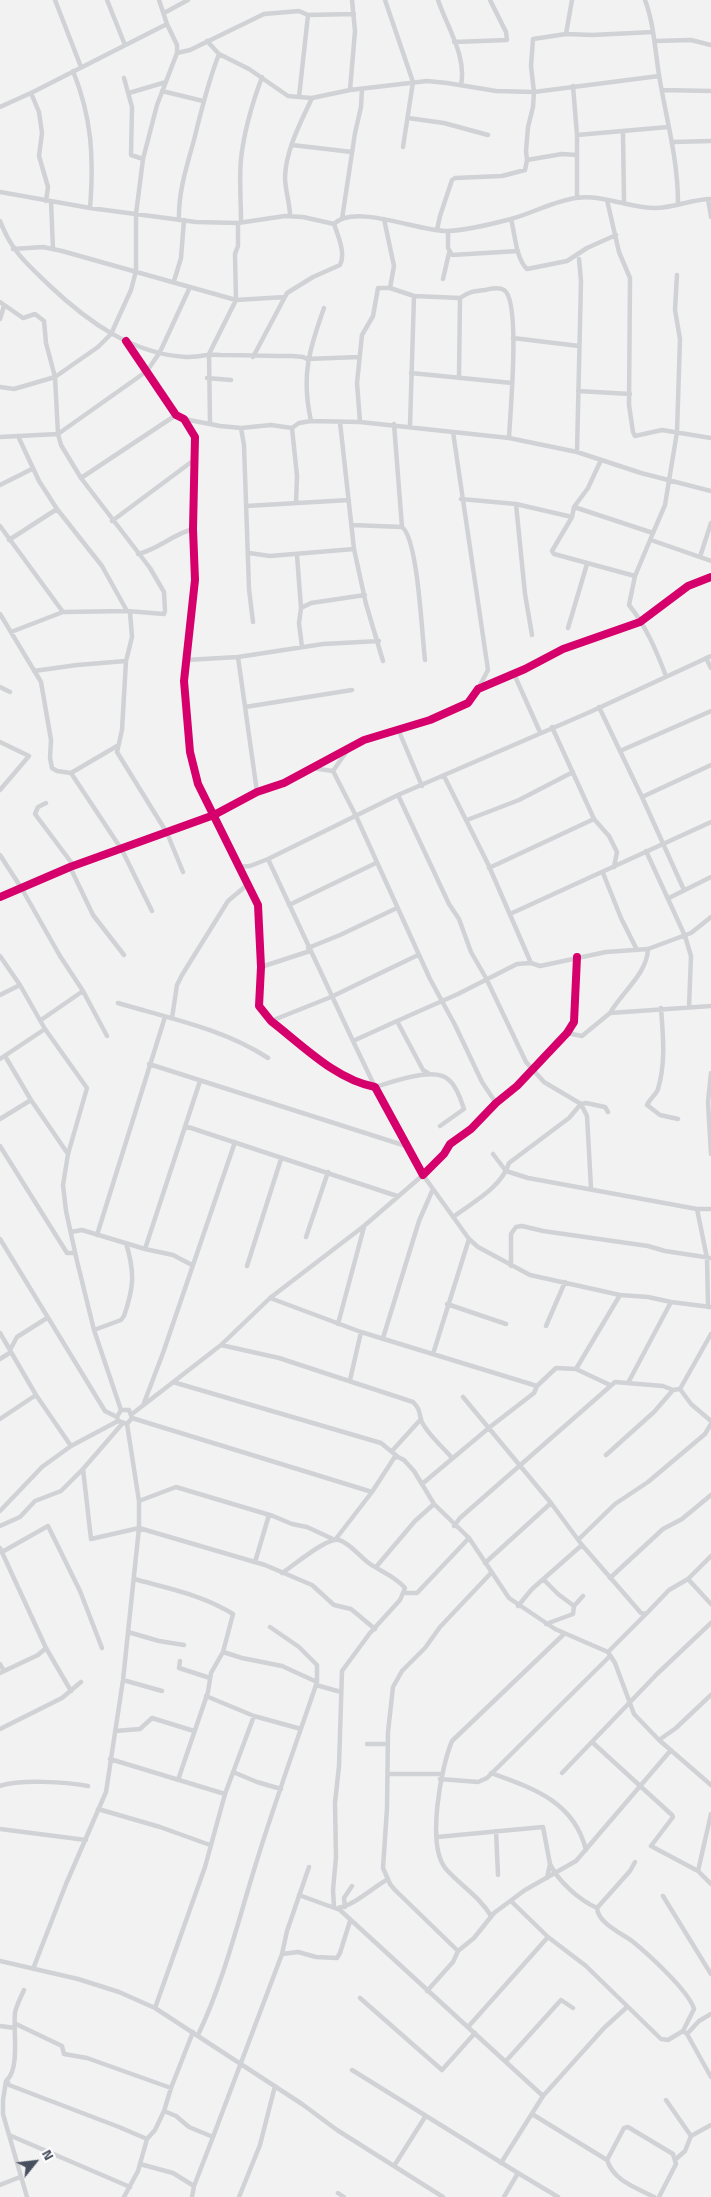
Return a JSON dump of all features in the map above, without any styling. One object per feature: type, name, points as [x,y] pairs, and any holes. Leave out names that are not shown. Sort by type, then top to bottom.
[{"type":"street","points":[[54,0],[81,67]]},
{"type":"street","points":[[107,0],[125,46]]},
{"type":"street","points":[[0,387],[14,389],[55,377],[98,347],[111,334],[130,290],[136,271],[136,214],[143,159],[162,91],[177,53],[177,46],[159,0]]},
{"type":"street","points":[[164,13],[188,0]]},
{"type":"street","points":[[350,90],[356,30],[352,0]]},
{"type":"street","points":[[385,0],[414,82],[403,147]]},
{"type":"street","points":[[438,0],[460,54],[463,75],[461,85]]},
{"type":"street","points":[[454,42],[507,40],[506,32],[490,0]]},
{"type":"street","points":[[566,34],[572,0]]},
{"type":"street","points":[[645,0],[655,41],[668,127],[673,142],[678,179],[678,203]]},
{"type":"street","points":[[177,53],[190,50],[264,14],[299,11],[308,15],[354,14]]},
{"type":"street","points":[[299,97],[308,15]]},
{"type":"street","points":[[0,107],[167,24]]},
{"type":"street","points":[[437,230],[452,180],[455,178],[517,174],[525,170],[534,92],[531,66],[533,39],[566,34],[592,35],[653,32]]},
{"type":"street","points":[[655,41],[691,40],[711,45]]},
{"type":"street","points":[[207,41],[219,54],[262,77],[288,96],[299,97],[312,98],[350,90],[426,81],[496,92],[534,92],[659,76]]},
{"type":"street","points":[[174,281],[181,258],[182,220],[180,198],[203,101],[219,54]]},
{"type":"street","points":[[73,71],[83,95],[93,165],[90,208]]},
{"type":"street","points":[[210,423],[207,378],[208,354],[236,300],[235,254],[238,246],[241,161],[252,102],[262,77]]},
{"type":"street","points":[[124,78],[132,107],[131,155],[143,159]]},
{"type":"street","points":[[129,93],[166,82]]},
{"type":"street","points":[[573,86],[578,155],[577,198]]},
{"type":"street","points":[[342,219],[361,107],[362,89]]},
{"type":"street","points":[[662,90],[711,91]]},
{"type":"street","points":[[162,91],[203,101]]},
{"type":"street","points":[[31,93],[39,112],[42,133],[39,156],[48,187],[53,249]]},
{"type":"street","points":[[290,216],[285,177],[292,145],[312,98]]},
{"type":"street","points":[[408,118],[444,123],[488,135]]},
{"type":"street","points":[[577,135],[668,127]]},
{"type":"street","points":[[623,132],[624,202]]},
{"type":"street","points":[[673,142],[711,141]]},
{"type":"street","points":[[292,145],[352,152]]},
{"type":"street","points":[[527,160],[562,154],[578,155]]},
{"type":"street","points":[[0,192],[90,208],[212,224],[258,222],[290,216],[334,224],[342,219],[371,216],[448,231],[511,219],[577,198],[624,202],[656,208],[698,199],[710,199],[711,216]]},
{"type":"street","points":[[607,200],[619,252],[630,278],[629,405],[635,436],[662,430],[711,438]]},
{"type":"street","points":[[511,219],[518,251],[524,267],[532,270],[567,261],[587,248],[616,235]]},
{"type":"street","points":[[384,220],[394,266],[390,288]]},
{"type":"street","points":[[0,221],[6,238],[13,249],[58,294],[111,334],[126,341],[160,352],[188,357],[208,354],[292,356],[308,359],[359,357]]},
{"type":"street","points":[[253,356],[290,290],[340,265],[342,249],[334,224]]},
{"type":"street","points":[[443,279],[449,253],[448,231]]},
{"type":"street","points":[[0,239],[6,238]]},
{"type":"street","points":[[13,249],[35,247],[53,249],[174,281],[236,300],[285,297]]},
{"type":"street","points":[[449,253],[452,255],[518,251]]},
{"type":"street","points":[[577,452],[579,259]]},
{"type":"street","points":[[666,676],[648,630],[640,622],[629,604],[635,576],[665,505],[678,432],[680,339],[675,310],[677,275]]},
{"type":"street","points":[[0,437],[58,434],[147,372],[160,352],[190,287]]},
{"type":"street","points":[[360,422],[357,383],[359,357],[362,335],[373,316],[378,288],[390,288],[414,296],[460,298],[468,292],[498,288],[504,290],[511,303],[513,338],[509,438]]},
{"type":"street","points":[[410,426],[414,296]]},
{"type":"street","points":[[460,298],[460,378]]},
{"type":"street","points":[[0,319],[2,304],[23,318],[35,314],[44,321],[46,343],[55,377],[58,434],[61,445],[81,478],[112,521],[150,568],[164,592],[165,611],[164,614],[63,612],[11,632]]},
{"type":"street","points":[[311,422],[307,394],[308,359],[324,308]]},
{"type":"street","points":[[513,338],[579,346]]},
{"type":"street","points":[[126,341],[176,415],[184,418],[241,428],[271,425],[292,428],[299,423],[311,422],[394,424],[509,438],[577,452],[711,491]]},
{"type":"street","points":[[411,373],[512,384]]},
{"type":"street","points":[[207,378],[231,380]]},
{"type":"street","points":[[578,391],[630,394]]},
{"type":"street","points":[[81,478],[176,415]]},
{"type":"street","points":[[184,418],[195,437],[193,529],[195,580],[184,681],[190,752],[198,784],[237,867],[258,905],[260,915],[261,967],[259,1006],[271,1021],[334,1069],[360,1084],[375,1087],[428,1073]]},
{"type":"street","points":[[340,422],[354,549],[383,660]]},
{"type":"street","points":[[394,424],[402,527],[407,532],[413,548],[425,660]]},
{"type":"street","points":[[241,428],[244,445],[249,588],[253,622]]},
{"type":"street","points":[[292,428],[297,476],[296,503]]},
{"type":"street","points":[[0,897],[72,867],[214,815],[257,792],[284,783],[310,767],[364,740],[430,720],[468,703],[488,670],[461,499],[453,432]]},
{"type":"street","points":[[18,436],[32,469],[57,509],[102,566],[129,612],[132,637],[126,661],[122,730],[117,746],[119,758],[167,833],[183,872]]},
{"type":"street","points":[[112,521],[194,460]]},
{"type":"street","points":[[601,460],[588,488],[574,507],[572,517],[552,551],[554,554],[587,564],[635,576]]},
{"type":"street","points":[[0,485],[32,469]]},
{"type":"street","points":[[461,499],[516,504],[572,517]]},
{"type":"street","points":[[246,506],[349,500]]},
{"type":"street","points":[[516,504],[525,594],[532,635]]},
{"type":"street","points":[[574,507],[653,533]]},
{"type":"street","points":[[10,540],[57,509]]},
{"type":"street","points":[[700,557],[711,524]]},
{"type":"street","points":[[352,525],[402,527]]},
{"type":"street","points":[[0,526],[63,612]]},
{"type":"street","points":[[138,554],[150,551],[179,534],[193,529]]},
{"type":"street","points":[[651,540],[711,561]]},
{"type":"street","points":[[249,553],[270,556],[354,549]]},
{"type":"street","points":[[297,554],[301,608],[299,623],[302,647]]},
{"type":"street","points":[[568,628],[587,564]]},
{"type":"street","points":[[478,689],[514,674],[563,649],[640,622],[688,586],[711,576]]},
{"type":"street","points":[[301,608],[311,603],[365,595]]},
{"type":"street","points":[[0,614],[41,682],[46,706],[51,765],[57,771],[71,773],[117,746]]},
{"type":"street","points":[[186,660],[238,657],[323,644],[379,641]]},
{"type":"street","points":[[238,657],[257,792]]},
{"type":"street","points":[[237,867],[250,866],[268,859],[398,795],[422,786],[709,657],[711,668]]},
{"type":"street","points":[[34,671],[126,661]]},
{"type":"street","points":[[514,674],[540,732]]},
{"type":"street","points":[[0,687],[10,692]]},
{"type":"street","points":[[245,707],[352,690]]},
{"type":"street","points":[[599,707],[684,890]]},
{"type":"street","points":[[620,751],[711,710]]},
{"type":"street","points":[[552,727],[594,818],[609,836],[617,852],[617,860],[614,867]]},
{"type":"street","points":[[398,729],[422,786]]},
{"type":"street","points":[[0,742],[29,756],[0,790]]},
{"type":"street","points":[[333,771],[350,747]]},
{"type":"street","points":[[642,797],[711,765]]},
{"type":"street","points":[[310,767],[333,771]]},
{"type":"street","points":[[333,771],[356,816],[441,1001],[482,1082],[496,1103]]},
{"type":"street","points":[[467,820],[519,800],[573,772]]},
{"type":"street","points":[[71,773],[122,850],[152,911]]},
{"type":"street","points":[[444,776],[467,820],[531,963]]},
{"type":"street","points":[[398,795],[449,904],[459,919],[471,952],[486,978],[526,1062],[551,1087],[572,1097],[581,1104],[586,1116],[591,1188]]},
{"type":"street","points":[[46,803],[38,808],[35,814],[72,867],[93,915],[124,955]]},
{"type":"street","points":[[489,868],[594,818]]},
{"type":"street","points":[[510,914],[711,822]]},
{"type":"street","points":[[646,851],[669,898],[691,956],[689,1007]]},
{"type":"street","points":[[0,855],[83,991],[107,1036]]},
{"type":"street","points":[[268,859],[331,997],[406,1146],[423,1175],[468,1239],[478,1247],[530,1275],[620,1295],[648,1297],[709,1307],[709,1258],[697,1209]]},
{"type":"street","points":[[288,905],[376,863]]},
{"type":"street","points":[[603,872],[621,918],[637,950]]},
{"type":"street","points":[[669,898],[711,877]]},
{"type":"street","points":[[172,1018],[177,985],[182,975],[228,901],[247,885]]},
{"type":"street","points":[[261,967],[309,949],[397,908]]},
{"type":"street","points":[[353,1041],[517,964],[531,963],[540,966],[577,957],[648,949],[685,936],[711,917]]},
{"type":"street","points":[[567,1033],[582,1036],[610,1013],[643,966],[648,957],[648,949]]},
{"type":"street","points":[[271,1021],[331,997],[418,954]]},
{"type":"street","points":[[0,956],[20,985],[45,1030],[87,1088],[68,1154],[63,1185],[75,1253],[94,1330],[120,1410],[139,1501],[139,1528],[123,1680],[106,1792],[66,1884],[34,1969]]},
{"type":"street","points":[[0,1511],[42,1467],[71,1446],[132,1416],[143,1405],[221,1345],[270,1298],[364,1226],[423,1175],[444,1154],[450,1144],[471,1129],[496,1103],[517,1086],[567,1033],[574,1022],[577,957]]},
{"type":"street","points":[[0,995],[20,985]]},
{"type":"street","points":[[41,1020],[83,991]]},
{"type":"street","points":[[118,1003],[172,1018],[246,1044],[268,1058]]},
{"type":"street","points":[[610,1013],[711,1006]]},
{"type":"street","points":[[662,1008],[664,1034],[662,1061],[657,1092],[647,1105],[660,1115],[678,1119]]},
{"type":"street","points":[[97,1235],[164,1017]]},
{"type":"street","points":[[396,1021],[422,1070],[444,1076],[451,1081],[464,1109],[440,1126]]},
{"type":"street","points":[[0,1060],[45,1030]]},
{"type":"street","points":[[5,1056],[31,1100],[68,1154]]},
{"type":"street","points":[[149,1064],[406,1146]]},
{"type":"street","points":[[711,1073],[708,1102],[711,1154]]},
{"type":"street","points":[[145,1249],[200,1081]]},
{"type":"street","points":[[0,1119],[31,1100]]},
{"type":"street","points":[[453,1217],[490,1189],[506,1171],[509,1163],[569,1118],[581,1104],[586,1103],[605,1107],[608,1112]]},
{"type":"street","points":[[184,1126],[397,1196]]},
{"type":"street","points":[[143,1405],[163,1353],[235,1142]]},
{"type":"street","points":[[0,1146],[67,1252],[75,1253]]},
{"type":"street","points":[[494,1154],[506,1171],[563,1186],[591,1188],[697,1209],[711,1209]]},
{"type":"street","points":[[247,1266],[281,1159]]},
{"type":"street","points":[[306,1238],[328,1172]]},
{"type":"street","points":[[383,1338],[419,1221],[433,1189]]},
{"type":"street","points":[[338,1324],[364,1226]]},
{"type":"street","points":[[511,1266],[511,1234],[516,1227],[522,1226],[543,1231],[648,1246],[665,1251],[709,1258]]},
{"type":"street","points":[[71,1232],[79,1230],[173,1255],[192,1265]]},
{"type":"street","points":[[0,1239],[105,1411],[121,1421]]},
{"type":"street","points":[[433,1354],[468,1239]]},
{"type":"street","points":[[94,1330],[121,1320],[124,1316],[134,1281],[133,1268],[126,1243]]},
{"type":"street","points":[[546,1326],[565,1282]]},
{"type":"street","points":[[576,1369],[620,1295]]},
{"type":"street","points":[[270,1298],[361,1332],[537,1386]]},
{"type":"street","points":[[628,1383],[671,1302]]},
{"type":"street","points":[[447,1304],[506,1324]]},
{"type":"street","points":[[0,1360],[10,1351],[17,1337],[47,1318]]},
{"type":"street","points":[[350,1380],[361,1332]]},
{"type":"street","points":[[0,1333],[36,1395],[71,1446]]},
{"type":"street","points":[[680,1389],[711,1334]]},
{"type":"street","points":[[221,1345],[279,1358],[413,1402],[419,1408],[421,1420],[452,1458]]},
{"type":"street","points":[[422,1484],[490,1427],[534,1394],[537,1386],[556,1368],[576,1369],[610,1385]]},
{"type":"street","points":[[173,1382],[381,1443],[392,1451],[404,1460],[434,1504],[454,1526],[469,1538],[504,1592],[518,1606],[546,1624],[609,1654],[615,1663],[634,1714],[659,1740],[711,1784]]},
{"type":"street","points":[[454,1526],[460,1518],[521,1466],[610,1385],[615,1382],[663,1386],[673,1390],[680,1389]]},
{"type":"street","points":[[579,1539],[615,1504],[648,1482],[705,1434],[711,1422],[691,1404],[680,1389]]},
{"type":"street","points":[[606,1455],[654,1412],[673,1390]]},
{"type":"street","points":[[0,1419],[36,1395]]},
{"type":"street","points":[[463,1396],[551,1503],[582,1545],[641,1613],[646,1614]]},
{"type":"street","points":[[120,1410],[129,1410],[132,1416],[372,1492]]},
{"type":"street","points":[[392,1451],[421,1420]]},
{"type":"street","points":[[0,1526],[20,1517],[35,1500],[45,1495],[62,1491],[83,1469],[121,1421]]},
{"type":"street","points":[[335,1540],[372,1492],[394,1458],[398,1457]]},
{"type":"street","points":[[83,1469],[91,1539],[139,1528],[255,1562],[312,1585],[334,1604],[351,1609],[374,1629]]},
{"type":"street","points":[[139,1501],[176,1487],[269,1515],[292,1524],[307,1526],[335,1540]]},
{"type":"street","points":[[610,1578],[662,1529],[682,1519],[711,1495]]},
{"type":"street","points":[[485,1563],[551,1503]]},
{"type":"street","points":[[376,1567],[415,1521],[434,1504]]},
{"type":"street","points":[[255,1562],[269,1515]]},
{"type":"street","points":[[71,1691],[46,1648],[1,1550],[48,1526],[80,1591],[102,1648]]},
{"type":"street","points":[[404,1593],[417,1593],[469,1538]]},
{"type":"street","points":[[282,1573],[322,1546],[335,1540],[341,1540],[406,1588],[342,1671],[339,1766],[335,1803],[336,1880],[333,1890],[336,1907],[543,2096]]},
{"type":"street","points":[[518,1606],[532,1589],[582,1545]]},
{"type":"street","points":[[388,1774],[441,1776],[478,1782],[482,1780],[609,1654],[669,1590],[688,1579],[711,1556]]},
{"type":"street","points":[[458,1951],[395,1890],[383,1868],[391,1699],[397,1678],[425,1648],[440,1627],[468,1595],[491,1573]]},
{"type":"street","points":[[134,1579],[194,1596],[219,1605],[233,1614],[223,1652],[210,1678],[206,1696],[178,1780]]},
{"type":"street","points":[[688,1579],[711,1604]]},
{"type":"street","points":[[544,1580],[574,1606]]},
{"type":"street","points":[[546,1624],[573,1614],[574,1606],[582,1596]]},
{"type":"street","points":[[562,1773],[656,1674],[711,1623]]},
{"type":"street","points":[[124,2197],[140,2164],[147,2139],[155,2130],[164,2111],[171,2088],[196,2034],[207,2016],[259,1853],[317,1684],[317,1665],[299,1647],[270,1627]]},
{"type":"street","points":[[128,1632],[159,1641],[184,1645]]},
{"type":"street","points":[[492,1916],[484,1904],[446,1868],[440,1855],[437,1837],[441,1776],[452,1741],[564,1634]]},
{"type":"street","points":[[0,1664],[2,1672],[38,1655],[46,1648]]},
{"type":"street","points":[[223,1652],[282,1666],[317,1684],[341,1692]]},
{"type":"street","points":[[180,1661],[179,1668],[210,1678]]},
{"type":"street","points":[[123,1680],[162,1691]]},
{"type":"street","points":[[0,1729],[62,1698],[82,1682]]},
{"type":"street","points":[[659,1740],[676,1728],[711,1695]]},
{"type":"street","points":[[206,1696],[254,1716],[301,1729]]},
{"type":"street","points":[[155,2008],[205,1868],[225,1794],[254,1716]]},
{"type":"street","points":[[115,1731],[140,1729],[152,1718],[194,1731]]},
{"type":"street","points":[[592,1742],[673,1817],[651,1846],[698,1871],[711,1884]]},
{"type":"street","points":[[367,1744],[388,1744]]},
{"type":"street","points":[[427,1990],[453,1962],[458,1951],[474,1938],[492,1916],[525,1890],[572,1864],[671,1750]]},
{"type":"street","points":[[110,1759],[225,1794]]},
{"type":"street","points":[[233,1772],[281,1789]]},
{"type":"street","points":[[491,1773],[541,1792],[562,1807],[576,1825],[586,1850]]},
{"type":"street","points":[[0,1786],[8,1783],[31,1782],[88,1786]]},
{"type":"street","points":[[98,1809],[160,1827],[210,1845]]},
{"type":"street","points":[[698,1871],[711,1814]]},
{"type":"street","points":[[437,1837],[543,1826],[550,1864],[555,1874],[585,1902],[597,1908],[600,1917],[632,1941],[665,1970],[684,1994],[694,2010],[685,2033]]},
{"type":"street","points":[[0,1829],[86,1840]]},
{"type":"street","points":[[496,1831],[498,1875]]},
{"type":"street","points":[[597,1908],[630,1871],[635,1862]]},
{"type":"street","points":[[547,1878],[550,1864]]},
{"type":"street","points":[[192,2197],[194,2186],[229,2093],[243,2064],[282,1954],[287,1931],[309,1867]]},
{"type":"street","points":[[300,1895],[336,1907],[345,1907],[388,1880]]},
{"type":"street","points":[[345,1907],[344,1898],[352,1886]]},
{"type":"street","points":[[664,1896],[711,1974]]},
{"type":"street","points":[[512,1902],[548,1937],[586,1966],[661,2039],[668,2040],[685,2033],[711,2014]]},
{"type":"street","points":[[282,1954],[298,1952],[336,1958],[340,1953],[350,1921]]},
{"type":"street","points":[[468,2027],[548,1937]]},
{"type":"street","points":[[0,1961],[78,1979],[119,1992],[155,2008],[276,2086],[337,2130],[443,2197]]},
{"type":"street","points":[[24,1990],[15,2013],[16,2026],[3,2106],[20,2178],[27,2197]]},
{"type":"street","points":[[360,1998],[442,2070],[475,2033]]},
{"type":"street","points":[[506,2061],[561,2000],[573,2008]]},
{"type":"street","points":[[501,2163],[543,2096],[604,2028],[627,2007]]},
{"type":"street","points":[[0,2026],[16,2026],[62,2046],[64,2054],[87,2058],[171,2088]]},
{"type":"street","points":[[685,2033],[711,2077]]},
{"type":"street","points":[[352,2070],[425,2117],[558,2197]]},
{"type":"street","points":[[0,2079],[9,2078]]},
{"type":"street","points":[[9,2078],[7,2080],[12,2087],[56,2102],[147,2139]]},
{"type":"street","points":[[239,2197],[260,2145],[276,2086]]},
{"type":"street","points":[[666,2100],[691,2136]]},
{"type":"street","points":[[164,2111],[176,2116],[189,2127],[214,2137]]},
{"type":"street","points":[[532,2114],[606,2160],[610,2170],[620,2180],[654,2197]]},
{"type":"street","points":[[394,2166],[425,2117]]},
{"type":"street","points":[[0,2128],[6,2124]]},
{"type":"street","points":[[676,2159],[685,2150],[691,2136],[711,2125]]},
{"type":"street","points":[[606,2160],[624,2128],[628,2127],[674,2154],[676,2164],[658,2197]]},
{"type":"street","points":[[9,2135],[130,2187]]},
{"type":"street","points":[[140,2164],[173,2173],[194,2186]]},
{"type":"street","points":[[504,2197],[518,2173]]},
{"type":"street","points":[[0,2185],[20,2178]]},
{"type":"street","points":[[338,2193],[344,2197]]},
{"type":"cycle path","points":[[126,341],[176,415],[184,419],[195,437],[193,529],[195,580],[184,681],[190,752],[198,784],[258,905],[261,967],[259,1006],[271,1021],[320,1060],[347,1077],[375,1087],[423,1175],[444,1154],[450,1144],[471,1129],[496,1103],[517,1086],[567,1033],[574,1022],[577,957]]},
{"type":"cycle path","points":[[0,897],[70,867],[214,815],[257,792],[284,783],[364,740],[430,720],[468,703],[478,689],[525,669],[563,649],[640,622],[688,586],[711,577]]}]
